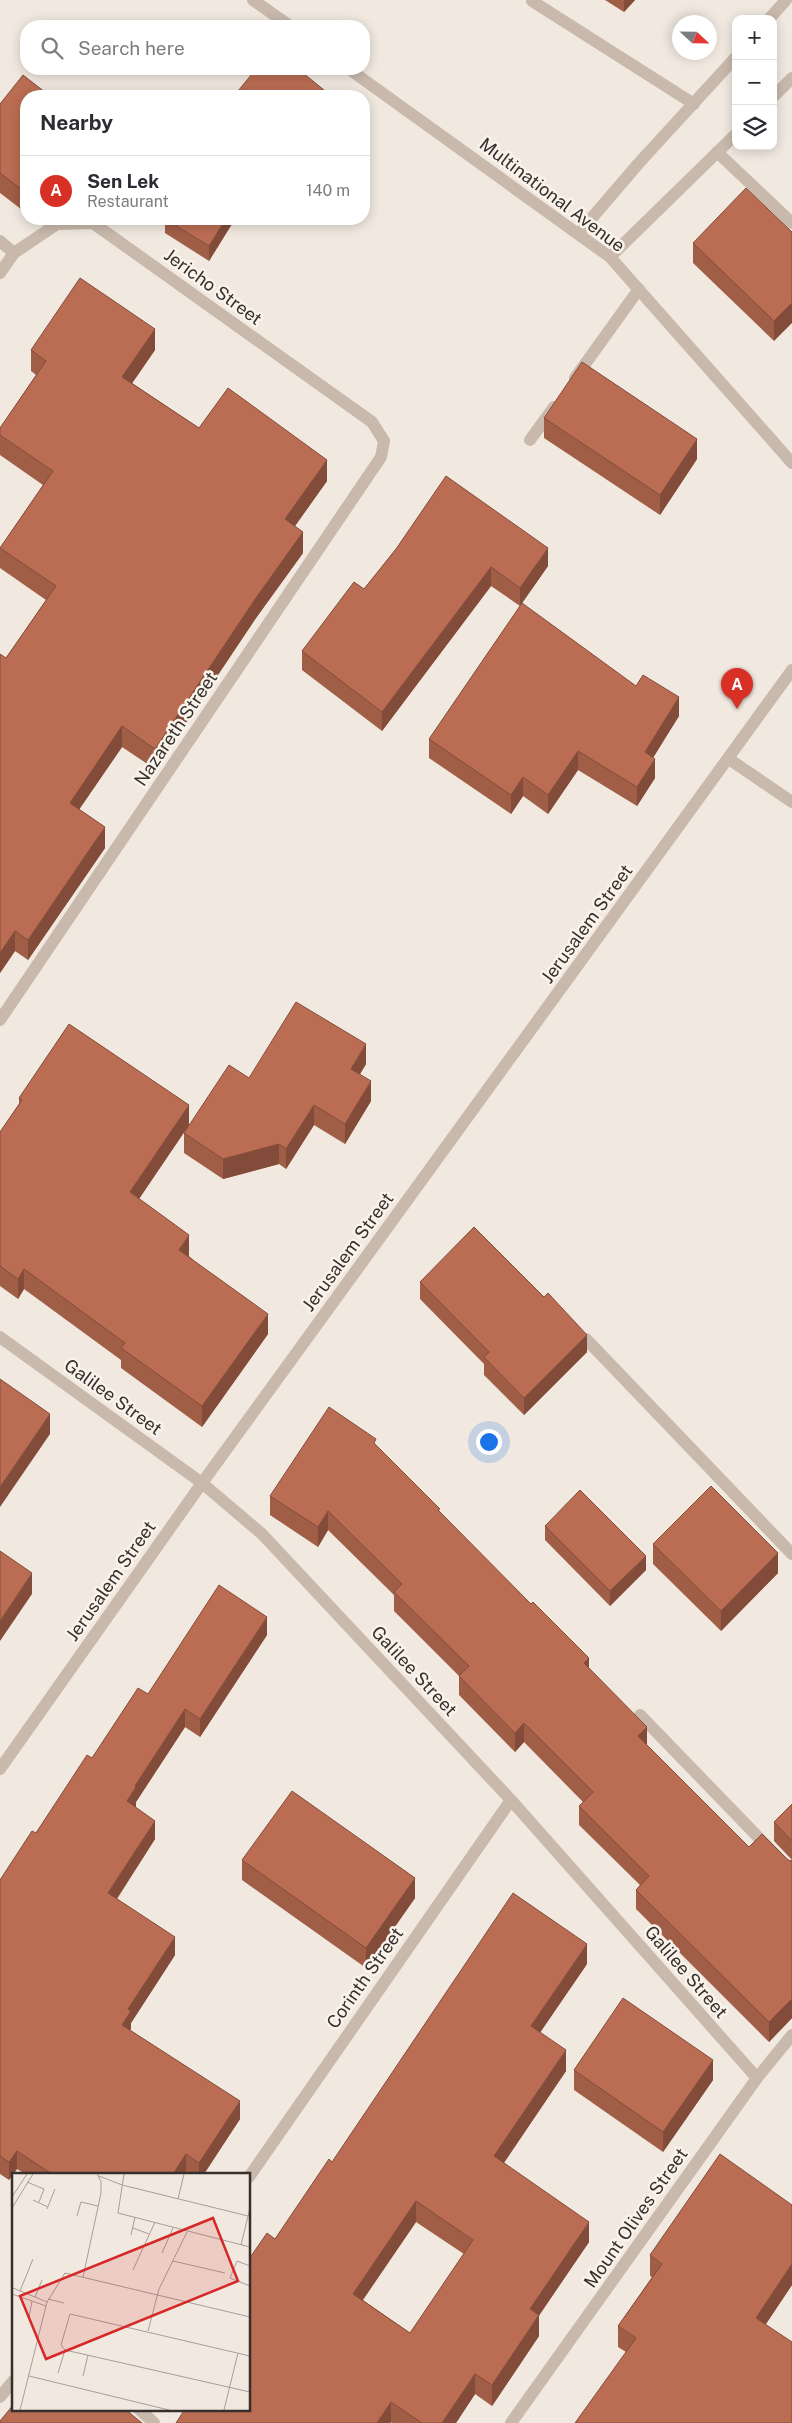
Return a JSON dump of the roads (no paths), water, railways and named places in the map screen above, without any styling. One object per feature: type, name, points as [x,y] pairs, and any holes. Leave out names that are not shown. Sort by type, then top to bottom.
[{"type":"street","points":[[253,0],[281,20]]},
{"type":"street","points":[[773,15],[786,0]]},
{"type":"street","points":[[532,1],[694,104]]},
{"type":"street","points":[[579,233],[638,164],[733,60]]},
{"type":"street","name":"Multinational Avenue","points":[[358,75],[610,257],[792,462]]},
{"type":"street","points":[[777,93],[792,78]]},
{"type":"street","points":[[610,257],[732,138]]},
{"type":"street","points":[[717,152],[792,223]]},
{"type":"street","name":"Jericho Street","points":[[0,273],[14,253],[56,225]]},
{"type":"street","name":"Jericho Street","points":[[95,225],[372,422],[384,442],[381,457]]},
{"type":"street","points":[[0,241],[14,253]]},
{"type":"street","points":[[530,440],[639,289]]},
{"type":"street","name":"Nazareth Street","points":[[0,1020],[381,457]]},
{"type":"street","points":[[792,670],[729,759],[792,802]]},
{"type":"street","name":"Jerusalem Street","points":[[0,1768],[202,1483],[729,759]]},
{"type":"street","name":"Galilee Street","points":[[0,1337],[202,1483],[262,1534],[511,1800],[757,2078]]},
{"type":"street","points":[[586,1339],[792,1554]]},
{"type":"street","points":[[640,1715],[792,1872]]},
{"type":"street","name":"Corinth Street","points":[[250,2176],[511,1800]]},
{"type":"street","name":"Mount Olives Street","points":[[511,2423],[757,2078],[792,2036]]},
{"type":"street","points":[[0,2397],[12,2382]]},
{"type":"street","points":[[140,2410],[154,2423]]},
{"type":"place","name":"Sen Lek","points":[[737,709]]}]
